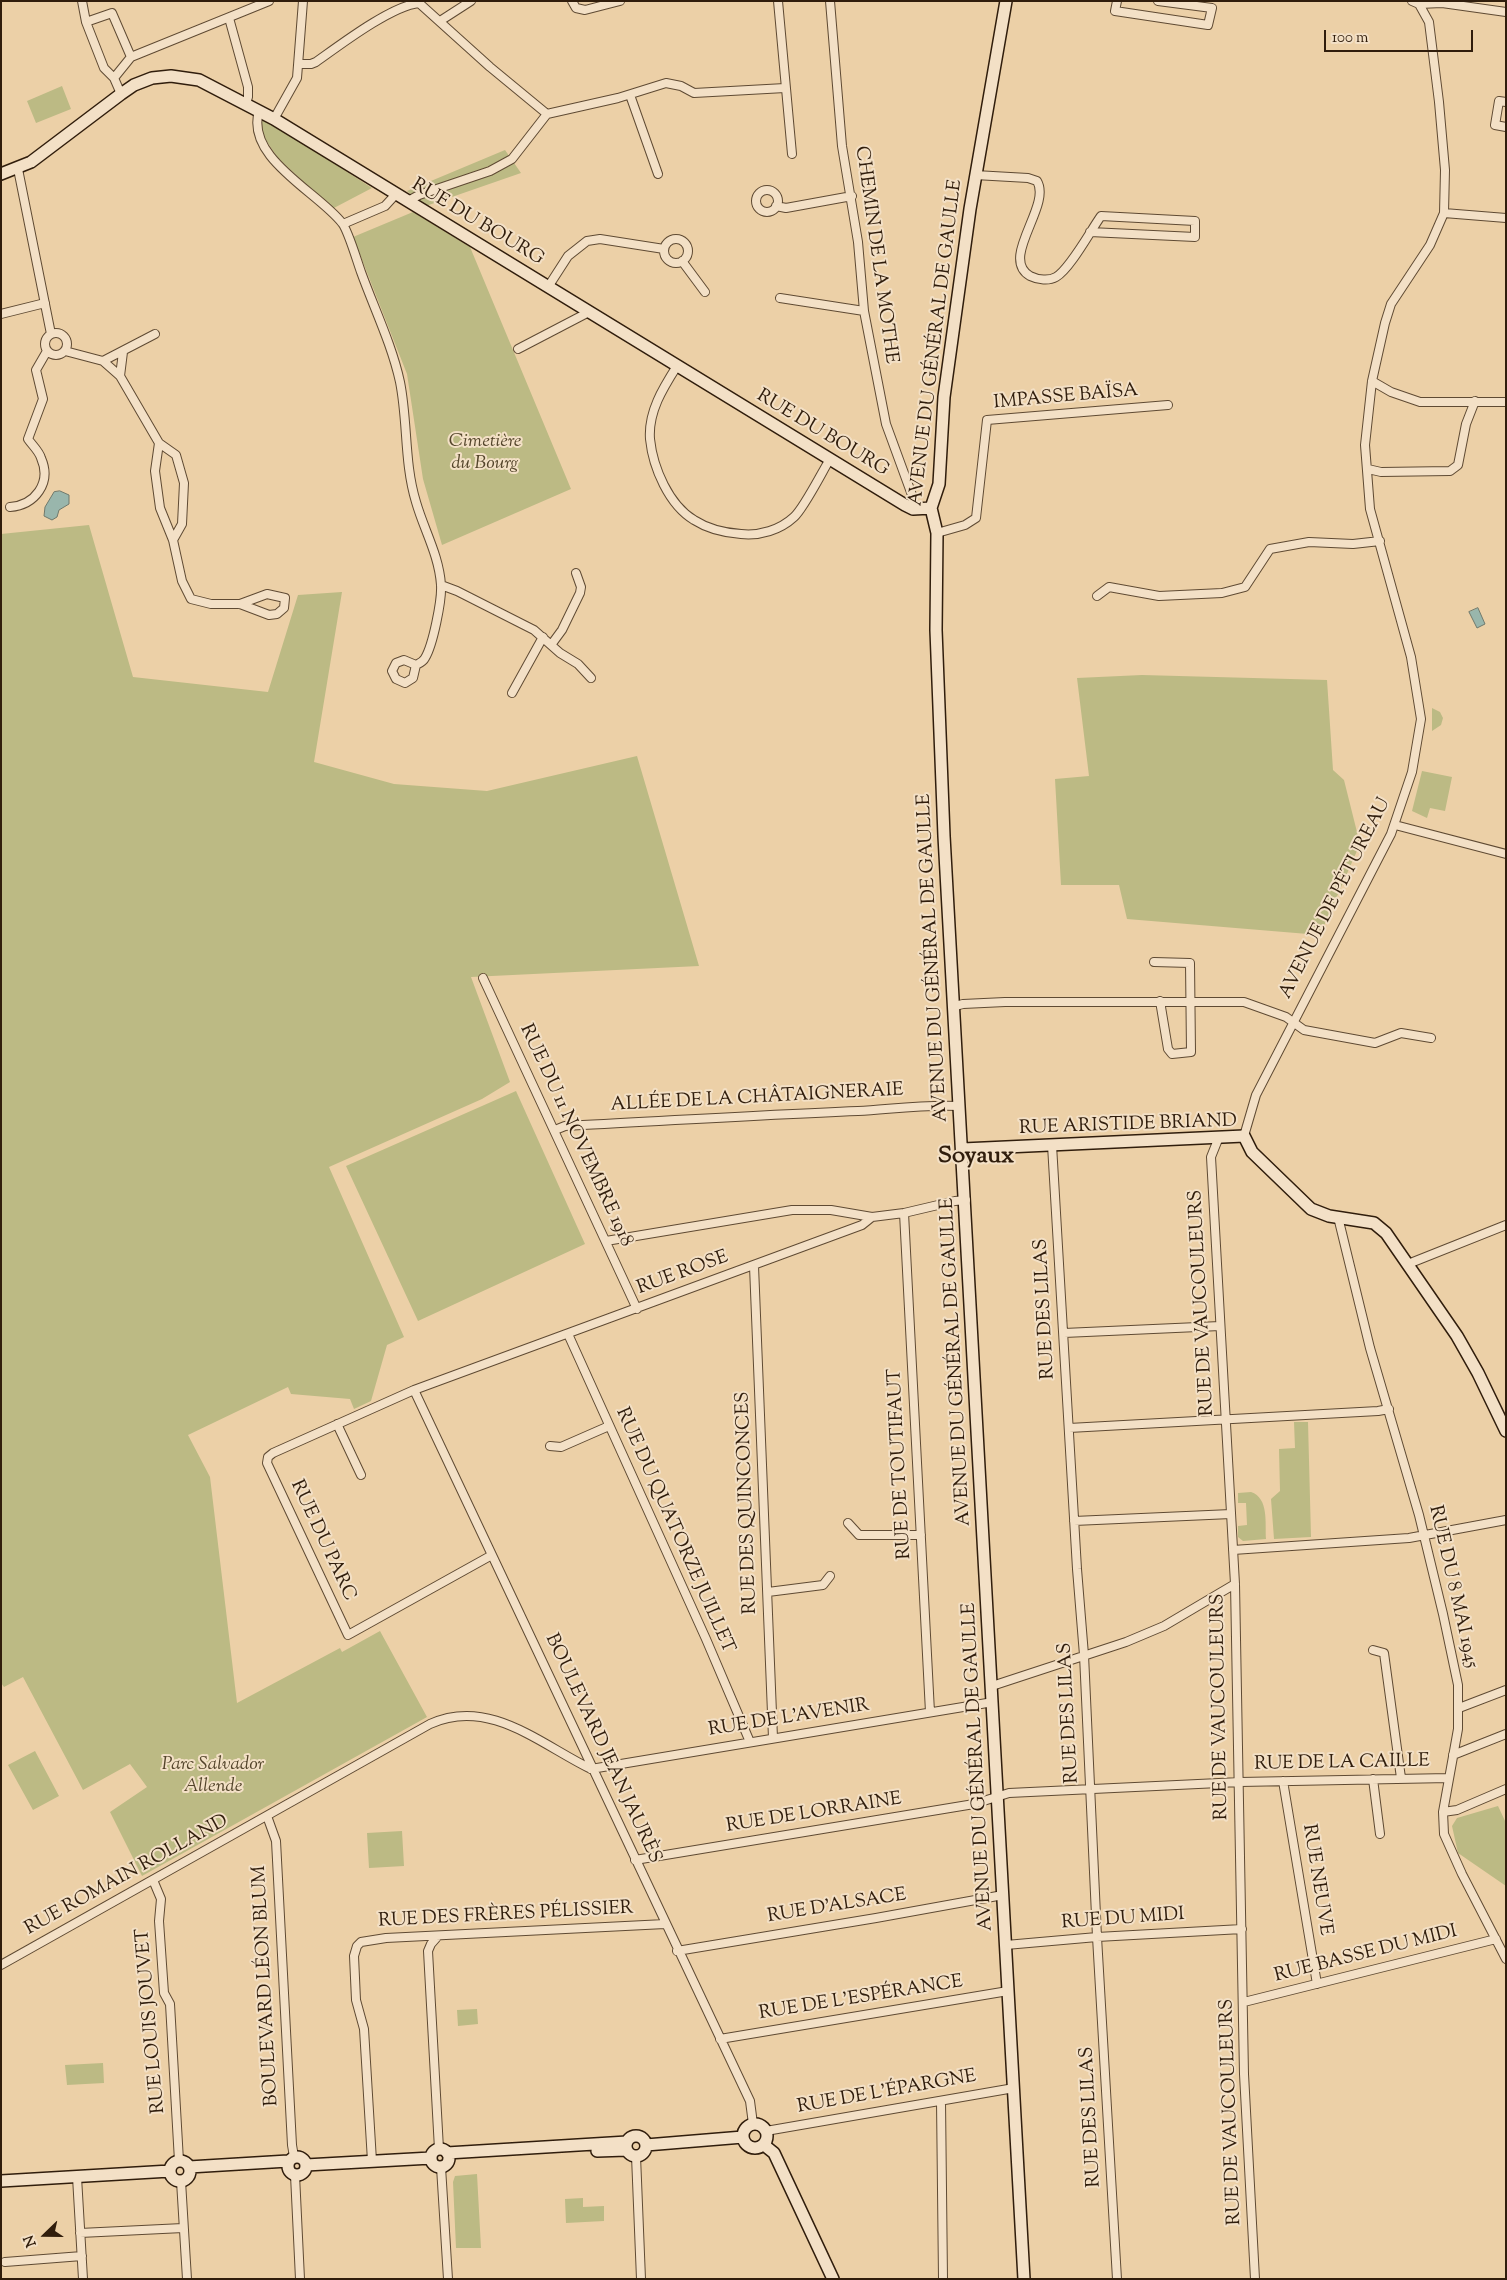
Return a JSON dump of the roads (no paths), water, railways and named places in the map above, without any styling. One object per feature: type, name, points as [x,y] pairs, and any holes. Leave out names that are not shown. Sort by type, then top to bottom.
[{"type":"street","points":[[82,1],[86,22],[104,68],[114,78],[121,94]]},
{"type":"street","points":[[274,119],[292,88],[299,64],[303,1]]},
{"type":"street","points":[[440,21],[471,1]]},
{"type":"street","points":[[572,1],[576,8],[585,10],[620,1]]},
{"type":"street","points":[[778,1],[792,154]]},
{"type":"street","name":"CHEMIN DE LA MOTHE","points":[[830,1],[842,146],[852,196],[863,283],[864,311],[886,424],[912,495],[913,509]]},
{"type":"street","name":"AVENUE DU GÉNÉRAL DE GAULLE","points":[[1006,1],[975,175],[944,397],[939,484],[931,508],[937,533],[937,669],[944,836],[966,1200],[1024,2279]]},
{"type":"street","points":[[1117,1],[1116,11],[1208,25],[1212,8],[1158,1]]},
{"type":"street","points":[[114,78],[131,57],[266,2]]},
{"type":"street","points":[[1416,3],[1442,3],[1506,12]]},
{"type":"street","name":"AVENUE DE PÉTUREAU","points":[[1244,1136],[1256,1095],[1395,825],[1412,772],[1421,719],[1411,657],[1392,595],[1380,541],[1370,509],[1365,431],[1380,338],[1391,304],[1430,245],[1444,213],[1445,170],[1440,108],[1429,22],[1416,3]]},
{"type":"street","points":[[299,64],[316,62],[382,19],[414,4],[422,4],[490,67],[547,114]]},
{"type":"street","points":[[86,22],[112,13],[131,57]]},
{"type":"street","points":[[229,18],[248,87],[246,104]]},
{"type":"street","name":"RUE DU BOURG","points":[[1,174],[18,169],[48,151],[121,94],[145,80],[171,76],[200,80],[274,119],[913,509]]},
{"type":"street","points":[[408,202],[419,195],[490,170],[512,159],[547,114],[630,94],[666,83],[681,86],[694,93],[785,88]]},
{"type":"street","points":[[630,94],[658,174]]},
{"type":"street","points":[[1506,102],[1498,101],[1495,125],[1506,126]]},
{"type":"street","points":[[258,111],[255,123],[262,141],[271,156],[282,170],[343,224],[396,367],[400,383],[409,473],[416,502],[432,546],[441,585],[437,620],[426,656],[416,665]]},
{"type":"street","points":[[18,169],[51,334]]},
{"type":"street","points":[[975,175],[1028,178],[1037,181],[1040,186],[1039,200],[1020,255],[1022,268],[1030,276],[1040,280],[1055,278],[1064,271],[1090,232],[1102,216],[1195,221],[1195,237],[1090,232]]},
{"type":"street","points":[[343,224],[385,206],[396,194]]},
{"type":"street","points":[[776,206],[786,208],[852,196]]},
{"type":"street","points":[[1444,213],[1506,218]]},
{"type":"street","points":[[548,287],[568,256],[587,241],[600,240],[664,249]]},
{"type":"street","points":[[671,240],[683,241],[688,251],[682,261],[675,263],[668,260],[664,249],[671,240]]},
{"type":"street","points":[[682,261],[705,292]]},
{"type":"street","points":[[780,298],[864,311]]},
{"type":"street","points":[[1,314],[45,303]]},
{"type":"street","points":[[518,349],[589,312]]},
{"type":"street","points":[[10,507],[23,506],[34,499],[43,484],[45,469],[41,456],[28,439],[43,399],[36,370],[47,351],[45,342],[51,334],[59,333],[65,337],[68,344],[65,351],[56,356],[47,351]]},
{"type":"street","points":[[103,362],[155,334]]},
{"type":"street","points":[[65,351],[103,362],[120,376],[159,443],[176,455],[184,482],[182,524],[173,540]]},
{"type":"street","points":[[120,376],[123,352]]},
{"type":"street","points":[[677,366],[664,386],[652,412],[650,438],[654,461],[662,479],[674,500],[694,520],[712,528],[731,533],[753,535],[774,530],[795,517],[830,459]]},
{"type":"street","points":[[1372,381],[1391,392],[1420,402],[1506,402]]},
{"type":"street","points":[[1368,469],[1381,472],[1450,471],[1458,465],[1466,424],[1475,401]]},
{"type":"street","name":"IMPASSE BAÏSA","points":[[937,533],[965,525],[976,518],[987,420],[1168,405]]},
{"type":"street","points":[[159,443],[155,471],[160,508],[173,540],[182,581],[191,599],[211,604],[240,604],[267,594],[285,598],[284,608],[277,614],[269,615],[240,604]]},
{"type":"street","points":[[913,509],[931,508]]},
{"type":"street","points":[[1098,596],[1108,587],[1159,596],[1222,593],[1245,586],[1270,549],[1309,542],[1353,544],[1380,541]]},
{"type":"street","points":[[550,645],[562,630],[580,593],[581,587],[576,573]]},
{"type":"street","points":[[441,585],[517,621],[543,637],[550,645],[578,664],[591,678]]},
{"type":"street","points":[[512,694],[543,637]]},
{"type":"street","points":[[1395,825],[1506,854]]},
{"type":"street","points":[[1154,962],[1190,963],[1191,1052],[1172,1054],[1168,1048],[1160,1001]]},
{"type":"street","name":"RUE DU 11 NOVEMBRE 1918","points":[[483,978],[637,1309]]},
{"type":"street","points":[[955,1006],[1005,1002],[1244,1002],[1263,1007],[1293,1022],[1304,1030],[1375,1043],[1401,1033],[1431,1038]]},
{"type":"street","name":"ALLÉE DE LA CHÂTAIGNERAIE","points":[[555,1130],[565,1126],[860,1111],[936,1105],[960,1106]]},
{"type":"street","name":"RUE ARISTIDE BRIAND","points":[[962,1149],[1244,1136],[1252,1152],[1311,1209],[1320,1214],[1374,1223],[1386,1233],[1461,1343],[1478,1372],[1506,1431]]},
{"type":"street","name":"RUE DE VAUCOULEURS","points":[[1219,1137],[1211,1157],[1235,1584],[1244,2074],[1255,2279]]},
{"type":"street","name":"RUE DES LILAS","points":[[1052,1145],[1074,1521],[1084,1655],[1097,1937],[1117,2279]]},
{"type":"street","name":"RUE ROSE","points":[[414,1390],[754,1266],[862,1225],[872,1217],[904,1213],[966,1200]]},
{"type":"street","points":[[606,1241],[792,1210],[831,1210],[872,1217]]},
{"type":"street","name":"RUE DE TOUTIFAUT","points":[[904,1213],[930,1712]]},
{"type":"street","name":"RUE DU 8 MAI 1945","points":[[1338,1217],[1370,1348],[1389,1409],[1444,1614],[1458,1685],[1458,1708],[1453,1755],[1443,1812],[1444,1834],[1462,1874],[1506,1960]]},
{"type":"street","points":[[1408,1264],[1506,1225]]},
{"type":"street","name":"RUE DES QUINCONCES","points":[[754,1266],[773,1738]]},
{"type":"street","points":[[1064,1333],[1220,1326]]},
{"type":"street","name":"RUE DU QUATORZE JUILLET","points":[[568,1334],[706,1639],[750,1742]]},
{"type":"street","name":"RUE DU PARC","points":[[414,1390],[273,1453],[268,1458],[267,1463],[348,1635],[492,1555]]},
{"type":"street","name":"BOULEVARD JEAN JAURÈS","points":[[414,1390],[591,1769],[750,2101],[753,2124]]},
{"type":"street","points":[[1069,1428],[1389,1409]]},
{"type":"street","points":[[337,1424],[361,1475]]},
{"type":"street","points":[[550,1446],[561,1447],[609,1426]]},
{"type":"street","points":[[1074,1521],[1231,1514]]},
{"type":"street","points":[[1233,1550],[1423,1536],[1506,1520]]},
{"type":"street","points":[[848,1522],[859,1535],[921,1535]]},
{"type":"street","points":[[768,1592],[823,1585],[830,1576]]},
{"type":"street","points":[[992,1686],[1126,1642],[1164,1626],[1235,1584]]},
{"type":"street","points":[[1373,1650],[1384,1652],[1401,1778]]},
{"type":"street","points":[[1458,1708],[1506,1690]]},
{"type":"street","name":"RUE DE L'AVENIR","points":[[591,1769],[992,1702]]},
{"type":"street","name":"RUE ROMAIN ROLLAND","points":[[1,1965],[430,1724],[450,1717],[470,1715],[486,1717],[509,1724],[591,1769]]},
{"type":"street","points":[[1453,1755],[1506,1734]]},
{"type":"street","name":"RUE DE LA CAILLE","points":[[998,1797],[1008,1793],[1240,1782],[1448,1778]]},
{"type":"street","points":[[1373,1779],[1380,1834]]},
{"type":"street","name":"RUE NEUVE","points":[[1283,1781],[1317,1984]]},
{"type":"street","points":[[1443,1812],[1457,1810],[1506,1789]]},
{"type":"street","name":"RUE DE LORRAINE","points":[[635,1860],[974,1804],[998,1797]]},
{"type":"street","name":"BOULEVARD LÉON BLUM","points":[[267,1816],[276,1841],[292,2145],[291,2165],[300,2279]]},
{"type":"street","name":"RUE LOUIS JOUVET","points":[[153,1880],[162,1904],[159,1921],[164,1992],[170,2004],[185,2171],[184,2228],[186,2279]]},
{"type":"street","name":"RUE D'ALSACE","points":[[677,1950],[876,1918],[1003,1895]]},
{"type":"street","name":"RUE DES FRÈRES PÉLISSIER","points":[[372,2160],[364,2029],[356,2000],[355,1951],[357,1946],[367,1939],[665,1924]]},
{"type":"street","name":"RUE DU MIDI","points":[[1006,1946],[1097,1937],[1242,1929]]},
{"type":"street","points":[[438,1936],[428,1951],[444,2157],[448,2279]]},
{"type":"street","name":"RUE BASSE DU MIDI","points":[[1244,2002],[1496,1939]]},
{"type":"street","name":"RUE DE L'ESPÉRANCE","points":[[720,2039],[1008,1991]]},
{"type":"street","name":"RUE DE L'ÉPARGNE","points":[[766,2131],[1014,2088]]},
{"type":"street","points":[[941,2100],[943,2279]]},
{"type":"street","points":[[753,2124],[761,2126],[766,2131],[767,2138],[764,2144],[753,2148],[746,2144],[742,2137],[746,2127],[753,2124]]},
{"type":"street","points":[[1,2181],[170,2171],[172,2166],[185,2171],[291,2165],[303,2173],[306,2165],[431,2158],[432,2153],[444,2157],[629,2149],[643,2153],[646,2145],[643,2139],[637,2136],[629,2149],[641,2279]]},
{"type":"street","points":[[646,2145],[742,2137]]},
{"type":"street","points":[[764,2144],[774,2154],[833,2279]]},
{"type":"street","points":[[77,2177],[83,2279]]},
{"type":"street","points":[[80,2233],[184,2228]]},
{"type":"street","points":[[5,2262],[82,2256]]},
{"type":"water","points":[[60,491],[69,495],[69,504],[59,510],[57,517],[52,520],[44,516],[45,507],[54,492]]},
{"type":"water","points":[[1478,608],[1485,624],[1477,628],[1469,612]]},
{"type":"district","name":"Soyaux","points":[[976,1158]]},
{"type":"park label","name":"Cimetière du Bourg","points":[[485,454]]},
{"type":"park label","name":"Parc Salvador Allende","points":[[213,1777]]}]
